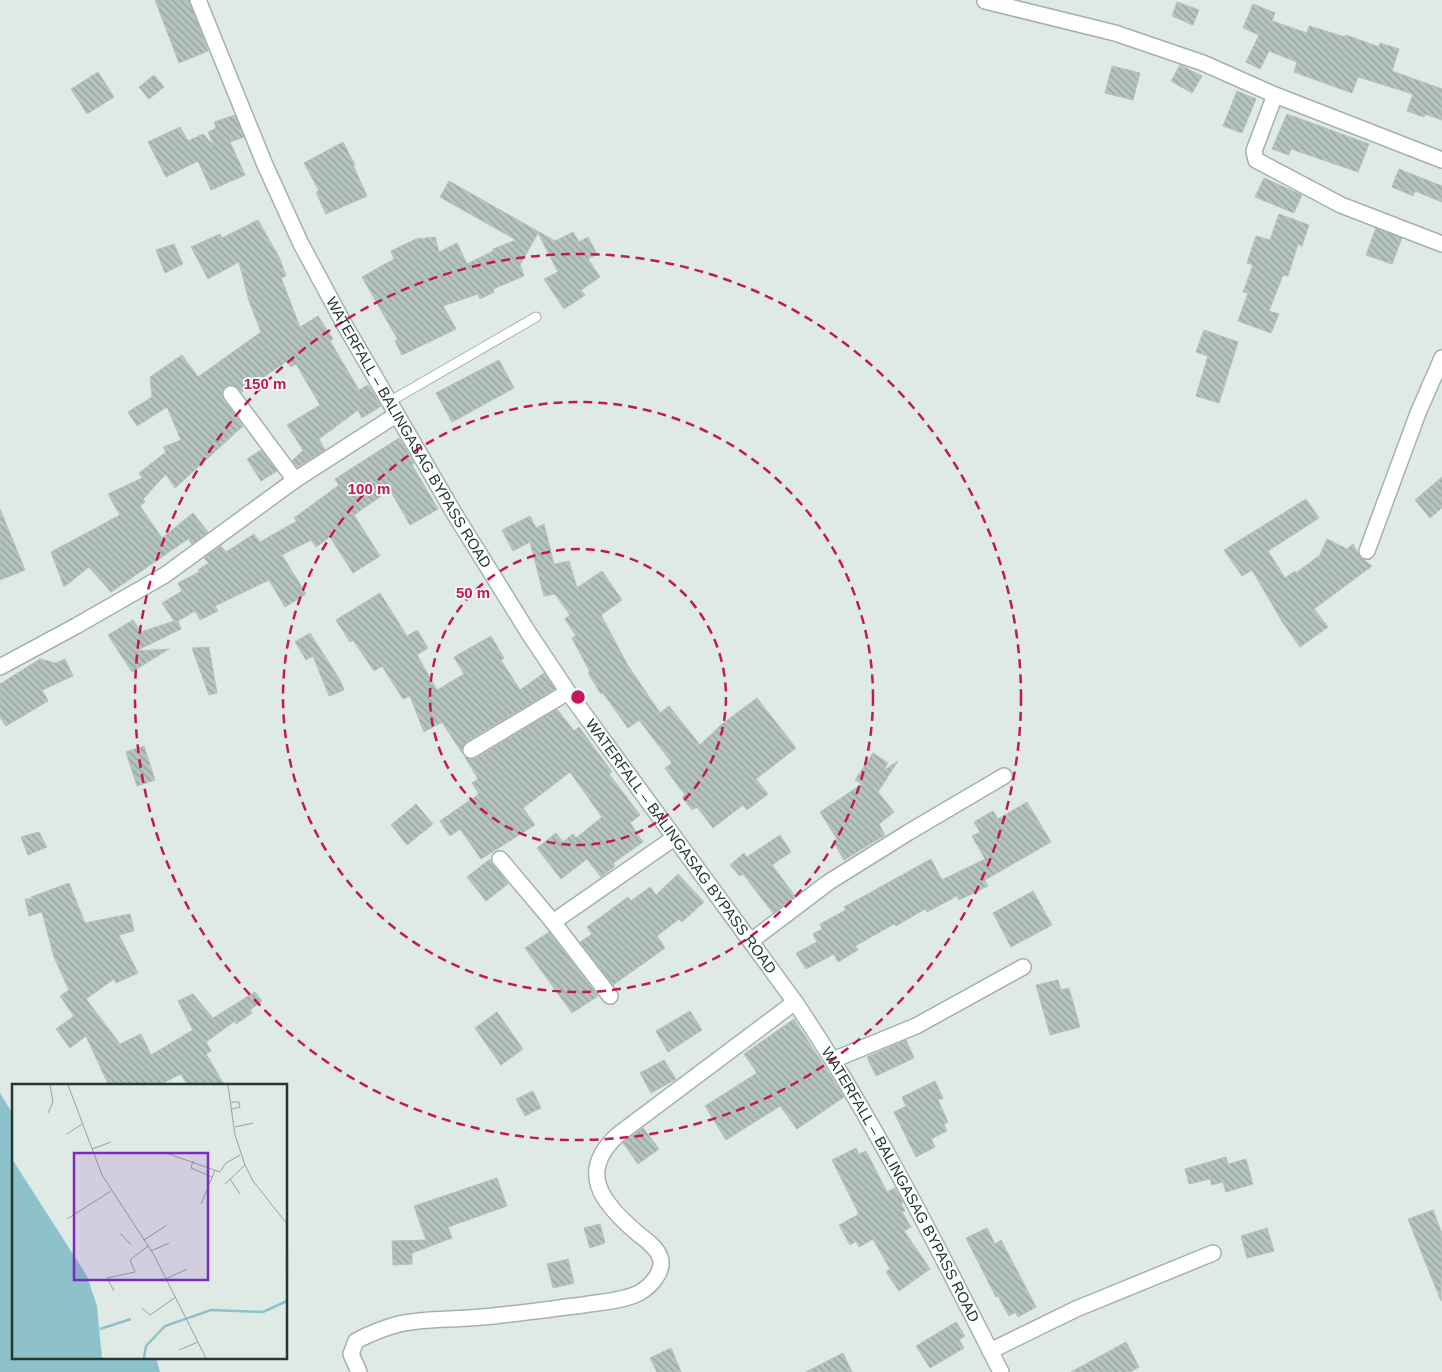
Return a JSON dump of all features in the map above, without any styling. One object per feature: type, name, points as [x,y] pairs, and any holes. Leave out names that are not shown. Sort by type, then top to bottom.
[{"type":"street","name":"WATERFALL ‒ BALINGASAG BYPASS ROAD","points":[[198,0],[265,164],[301,244],[393,408],[528,632],[568,692],[795,1002],[833,1060],[893,1164],[1001,1372]]},
{"type":"street","points":[[984,1],[1115,33],[1203,63],[1275,95],[1442,160]]},
{"type":"street","points":[[1275,95],[1254,151],[1256,160],[1341,205],[1442,244]]},
{"type":"street","points":[[1366,551],[1418,413],[1442,358]]},
{"type":"street","points":[[230,394],[294,480]]},
{"type":"street","points":[[0,666],[76,626],[165,575],[393,408]]},
{"type":"street","points":[[471,750],[568,692]]},
{"type":"street","points":[[751,941],[829,882],[908,832],[1004,776]]},
{"type":"street","points":[[553,922],[674,838]]},
{"type":"street","points":[[500,859],[553,922],[610,996]]},
{"type":"street","points":[[833,1060],[916,1026],[1023,967]]},
{"type":"street","points":[[359,1372],[351,1354],[356,1341],[400,1324],[500,1315],[614,1300],[638,1294],[651,1284],[661,1270],[660,1257],[652,1245],[618,1216],[602,1197],[597,1185],[596,1167],[601,1154],[619,1134],[795,1002]]},
{"type":"street","points":[[990,1351],[1076,1309],[1213,1253]]},
{"type":"lane","points":[[393,408],[536,317]]},
{"type":"water","points":[[0,1093],[12,1113],[12,1360],[157,1360],[160,1372],[0,1372]]},
{"type":"building","points":[[155,0],[189,0],[208,51],[179,63]]},
{"type":"building","points":[[1177,2],[1199,10],[1193,25],[1172,16]]},
{"type":"building","points":[[1253,4],[1275,13],[1272,21],[1307,33],[1309,26],[1345,37],[1346,35],[1379,47],[1380,43],[1399,49],[1392,71],[1442,89],[1442,120],[1425,114],[1424,117],[1407,111],[1413,94],[1358,77],[1352,93],[1294,72],[1297,62],[1269,51],[1260,69],[1246,62],[1259,35],[1243,28]]},
{"type":"building","points":[[1180,65],[1202,76],[1192,93],[1171,81]]},
{"type":"building","points":[[1112,66],[1140,73],[1133,100],[1105,93]]},
{"type":"building","points":[[98,72],[114,97],[87,114],[71,89]]},
{"type":"building","points":[[154,75],[164,87],[149,99],[139,87]]},
{"type":"building","points":[[1237,91],[1256,99],[1242,133],[1223,126]]},
{"type":"building","points":[[1287,114],[1369,144],[1358,172],[1291,149],[1289,155],[1272,149]]},
{"type":"building","points":[[235,115],[244,137],[230,142],[245,175],[211,190],[198,161],[166,177],[148,142],[180,127],[188,141],[203,134],[214,146],[208,132],[216,128],[214,122]]},
{"type":"building","points":[[343,142],[355,165],[353,165],[367,196],[326,214],[316,192],[319,191],[304,163]]},
{"type":"building","points":[[1399,169],[1442,186],[1442,202],[1415,191],[1413,196],[1392,187]]},
{"type":"building","points":[[1264,178],[1302,195],[1294,213],[1255,197]]},
{"type":"building","points":[[449,181],[555,241],[573,232],[579,242],[588,237],[597,254],[588,259],[600,277],[581,290],[585,295],[564,309],[544,279],[558,272],[538,233],[520,265],[524,276],[493,289],[494,292],[480,299],[478,294],[443,306],[456,329],[402,355],[395,341],[398,340],[362,277],[394,259],[391,251],[416,239],[435,237],[439,252],[457,243],[467,264],[493,251],[493,249],[516,240],[440,197]]},
{"type":"building","points":[[1279,214],[1309,225],[1302,246],[1298,244],[1288,276],[1283,275],[1269,311],[1279,314],[1271,333],[1238,321],[1248,293],[1243,292],[1253,265],[1247,263],[1256,236],[1270,240]]},
{"type":"building","points":[[258,220],[279,257],[286,276],[281,278],[300,327],[318,316],[333,339],[330,341],[359,390],[368,385],[381,406],[362,418],[358,410],[319,439],[325,450],[297,467],[292,461],[303,450],[287,425],[320,405],[296,364],[291,367],[287,361],[242,392],[234,385],[226,386],[222,391],[223,399],[243,426],[175,488],[166,474],[143,499],[145,502],[140,506],[162,538],[193,513],[208,532],[192,544],[188,539],[111,592],[89,567],[64,587],[51,552],[120,515],[108,494],[142,478],[139,473],[166,452],[163,447],[181,440],[167,407],[137,426],[128,412],[152,397],[150,377],[182,355],[198,377],[261,332],[249,301],[239,262],[208,279],[191,247],[220,234],[222,238]]},
{"type":"building","points":[[1376,228],[1402,238],[1392,264],[1366,255]]},
{"type":"building","points":[[174,244],[183,264],[165,273],[156,250]]},
{"type":"building","points":[[1204,330],[1238,342],[1219,403],[1196,396],[1208,356],[1196,352]]},
{"type":"building","points":[[499,360],[514,388],[452,422],[436,393]]},
{"type":"building","points":[[399,438],[414,463],[412,465],[438,509],[410,525],[390,490],[354,515],[380,556],[353,573],[330,537],[316,547],[311,540],[282,555],[306,594],[285,607],[269,580],[215,606],[218,611],[200,620],[195,611],[178,621],[181,629],[136,651],[169,649],[132,672],[108,635],[133,620],[141,632],[174,621],[162,603],[182,591],[178,583],[199,572],[198,570],[209,563],[204,558],[221,546],[226,552],[254,534],[260,542],[297,521],[294,518],[339,485],[335,479]]},
{"type":"building","points":[[261,450],[277,471],[261,481],[247,459]]},
{"type":"building","points":[[1442,477],[1442,508],[1430,518],[1415,500]]},
{"type":"building","points":[[1306,499],[1319,518],[1268,551],[1285,578],[1295,571],[1296,573],[1320,555],[1327,539],[1347,549],[1353,544],[1360,557],[1372,566],[1314,609],[1328,627],[1300,647],[1283,623],[1252,570],[1242,576],[1224,550]]},
{"type":"building","points":[[0,509],[25,570],[0,580]]},
{"type":"building","points":[[530,516],[536,528],[544,524],[554,564],[569,561],[577,588],[602,571],[622,600],[601,615],[627,664],[660,713],[669,706],[700,745],[722,724],[757,698],[796,748],[756,779],[768,794],[747,810],[743,805],[713,828],[697,807],[692,810],[682,797],[685,795],[665,768],[672,763],[639,720],[628,728],[603,693],[601,694],[588,673],[590,672],[572,638],[576,636],[565,619],[570,615],[555,594],[544,596],[530,542],[513,551],[502,530]]},
{"type":"building","points":[[380,593],[407,636],[417,630],[428,648],[417,655],[437,690],[464,674],[454,657],[491,636],[504,658],[501,660],[520,690],[544,673],[555,689],[466,742],[462,753],[442,722],[424,732],[410,696],[403,699],[382,666],[374,671],[353,640],[350,642],[336,620]]},
{"type":"building","points":[[310,633],[340,680],[344,690],[329,696],[313,656],[306,660],[295,642]]},
{"type":"building","points":[[209,647],[217,693],[209,695],[192,648]]},
{"type":"building","points":[[40,659],[56,663],[65,659],[73,676],[42,690],[48,701],[6,726],[0,717],[0,684]]},
{"type":"building","points":[[557,709],[574,731],[579,727],[612,772],[609,774],[640,815],[630,823],[643,842],[613,863],[615,866],[601,877],[587,859],[561,879],[537,848],[556,833],[563,842],[573,834],[576,838],[602,817],[570,772],[523,808],[535,825],[481,859],[460,829],[450,836],[440,821],[479,794],[472,783],[478,779],[465,757],[476,758]]},
{"type":"building","points":[[144,746],[155,780],[137,786],[126,752]]},
{"type":"building","points":[[873,753],[888,763],[883,771],[898,761],[878,792],[894,812],[879,824],[885,835],[844,860],[833,841],[837,839],[820,812],[862,784],[855,780]]},
{"type":"building","points":[[1027,802],[1051,842],[985,880],[988,886],[959,900],[957,896],[927,912],[925,909],[896,926],[894,924],[855,946],[858,950],[838,962],[834,954],[806,969],[796,953],[817,942],[813,934],[822,929],[820,924],[846,910],[844,907],[931,859],[942,880],[985,859],[972,836],[980,832],[974,822],[993,811],[998,819]]},
{"type":"building","points":[[416,804],[433,824],[407,845],[391,825]]},
{"type":"building","points":[[39,832],[47,847],[28,855],[21,837]]},
{"type":"building","points":[[780,835],[791,852],[772,865],[795,896],[773,913],[743,874],[740,876],[730,865],[744,853],[747,857]]},
{"type":"building","points":[[490,859],[508,884],[486,901],[467,877]]},
{"type":"building","points":[[678,874],[704,902],[682,922],[679,919],[657,936],[665,948],[613,985],[580,942],[592,934],[587,927],[628,897],[631,901],[650,887],[656,895]]},
{"type":"building","points":[[69,883],[85,923],[130,914],[134,931],[119,935],[138,973],[116,983],[114,979],[86,999],[120,1044],[141,1034],[151,1055],[193,1030],[178,1001],[193,994],[213,1018],[255,992],[262,1001],[250,1010],[252,1013],[236,1024],[235,1021],[206,1042],[211,1051],[206,1054],[224,1084],[187,1084],[181,1074],[161,1084],[108,1084],[86,1036],[70,1048],[56,1029],[74,1016],[60,996],[69,990],[54,957],[42,912],[29,916],[25,899],[32,899],[31,897]]},
{"type":"building","points":[[1033,891],[1052,925],[1011,947],[993,913]]},
{"type":"building","points":[[549,932],[598,996],[572,1013],[525,948]]},
{"type":"building","points":[[1058,980],[1061,990],[1069,988],[1080,1027],[1050,1035],[1036,985]]},
{"type":"building","points":[[690,1011],[702,1030],[668,1052],[656,1031]]},
{"type":"building","points":[[497,1012],[523,1049],[501,1065],[475,1028]]},
{"type":"building","points":[[794,1019],[844,1097],[797,1129],[780,1106],[726,1140],[705,1106],[757,1073],[744,1054]]},
{"type":"building","points":[[906,1040],[914,1058],[876,1076],[867,1057]]},
{"type":"building","points":[[664,1060],[676,1079],[651,1093],[640,1073]]},
{"type":"building","points":[[935,1081],[943,1098],[938,1100],[948,1122],[944,1124],[947,1131],[931,1139],[935,1147],[916,1157],[894,1112],[906,1106],[902,1097]]},
{"type":"building","points":[[533,1091],[541,1108],[525,1116],[516,1099]]},
{"type":"building","points":[[643,1128],[659,1149],[638,1164],[623,1143]]},
{"type":"building","points":[[856,1148],[859,1154],[866,1151],[887,1192],[895,1188],[903,1203],[901,1204],[905,1211],[902,1212],[911,1227],[904,1231],[930,1269],[899,1291],[886,1272],[890,1269],[873,1239],[859,1247],[856,1241],[850,1245],[839,1225],[859,1214],[832,1160]]},
{"type":"building","points":[[1226,1157],[1228,1164],[1246,1159],[1253,1184],[1226,1192],[1223,1182],[1212,1185],[1210,1179],[1189,1184],[1185,1169]]},
{"type":"building","points":[[497,1178],[507,1206],[448,1227],[452,1238],[412,1253],[412,1264],[393,1265],[392,1241],[426,1240],[414,1206]]},
{"type":"building","points":[[1433,1210],[1442,1234],[1441,1301],[1408,1219]]},
{"type":"building","points":[[600,1224],[605,1243],[590,1248],[584,1228]]},
{"type":"building","points":[[987,1228],[995,1244],[1001,1240],[1036,1307],[1018,1317],[1015,1312],[1009,1316],[998,1296],[996,1297],[966,1238]]},
{"type":"building","points":[[1267,1228],[1274,1251],[1247,1258],[1241,1236]]},
{"type":"building","points":[[568,1259],[574,1283],[553,1288],[547,1264]]},
{"type":"building","points":[[956,1322],[965,1336],[959,1340],[964,1348],[930,1368],[916,1346]]},
{"type":"building","points":[[1126,1342],[1139,1367],[1130,1372],[1071,1372]]},
{"type":"building","points":[[671,1348],[681,1372],[657,1372],[650,1358]]},
{"type":"building","points":[[843,1353],[852,1372],[806,1372]]}]
